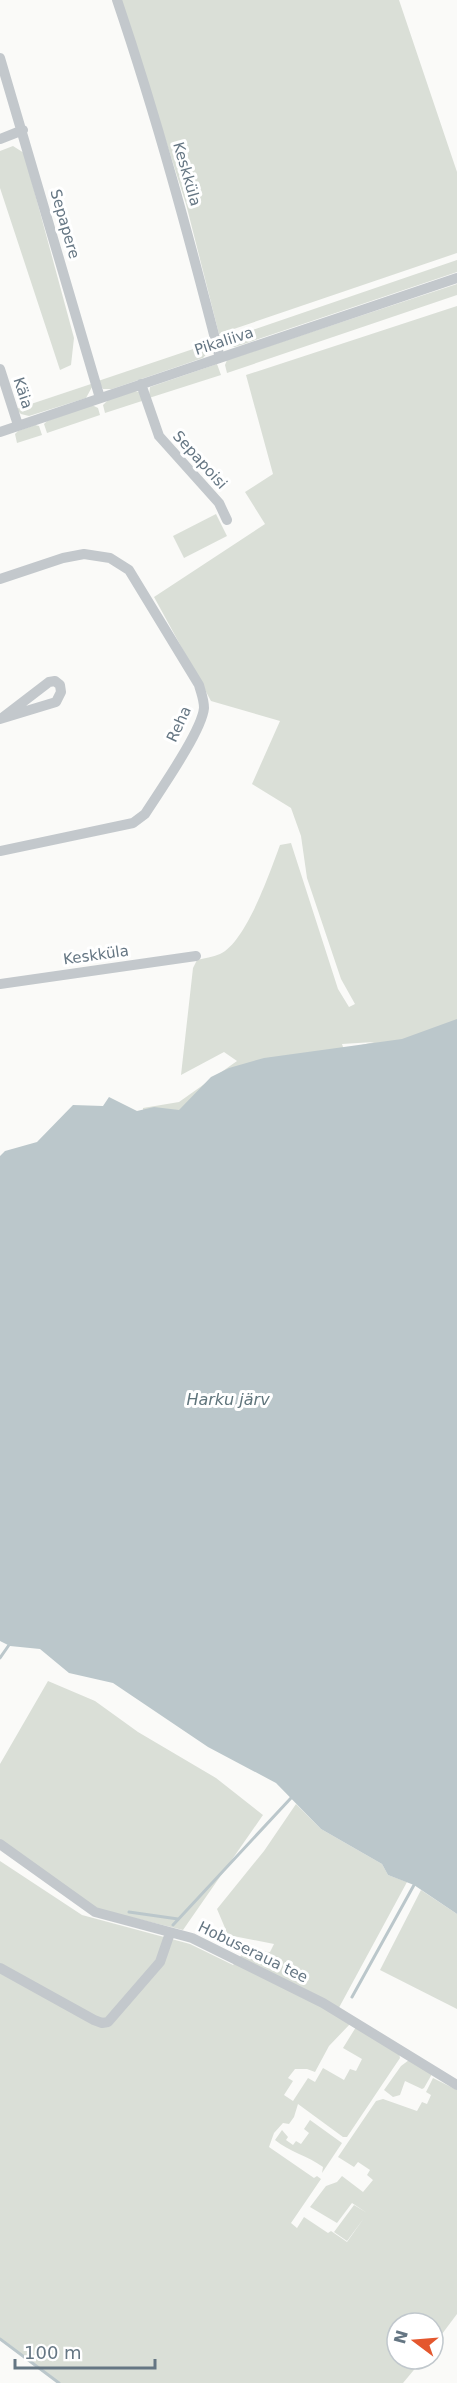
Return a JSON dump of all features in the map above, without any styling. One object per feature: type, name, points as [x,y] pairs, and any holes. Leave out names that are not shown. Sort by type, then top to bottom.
[{"type":"street","name":"Keskküla","points":[[117,0],[152,108],[220,358]]},
{"type":"street","name":"Sepapere","points":[[0,58],[100,398]]},
{"type":"street","points":[[0,139],[22,130]]},
{"type":"street","name":"Pikaliiva","points":[[0,432],[457,278]]},
{"type":"street","name":"Käia","points":[[0,369],[18,425]]},
{"type":"street","name":"Sepapoisi","points":[[141,384],[159,436],[219,503],[227,520]]},
{"type":"street","name":"Reha","points":[[0,579],[63,558],[84,554],[110,558],[129,570],[199,685],[204,698],[204,710],[195,733],[145,814],[133,823],[0,850]]},
{"type":"street","points":[[55,681],[60,685],[61,692],[56,702],[1,718],[49,682],[55,681]]},
{"type":"street","name":"Keskküla","points":[[0,984],[196,956]]},
{"type":"street","name":"Hobuseraua tee","points":[[0,1844],[95,1912],[192,1938],[323,2003],[457,2085]]},
{"type":"street","points":[[0,1968],[94,2020],[102,2023],[108,2022],[160,1962],[170,1933]]},
{"type":"shaded area","points":[[121,0],[399,0],[457,172],[457,253],[219,334],[186,204]]},
{"type":"shaded area","points":[[13,146],[24,153],[74,338],[71,365],[60,370],[0,188],[0,151]]},
{"type":"shaded area","points":[[457,260],[457,272],[235,347],[225,345],[220,341]]},
{"type":"shaded area","points":[[457,284],[457,295],[227,373],[225,365],[227,360]]},
{"type":"shaded area","points":[[457,306],[457,1041],[349,1048],[374,1042],[342,1044],[346,1056],[229,1113],[143,1115],[143,1108],[179,1102],[237,1061],[224,1052],[181,1075],[193,968],[197,960],[220,954],[239,936],[256,905],[280,845],[291,843],[338,989],[349,1007],[355,1004],[341,979],[307,878],[301,836],[291,808],[252,784],[280,721],[211,701],[154,597],[265,524],[245,492],[273,474],[246,375]]},
{"type":"shaded area","points":[[211,343],[209,351],[203,358],[112,389],[103,389],[98,381]]},
{"type":"shaded area","points":[[217,364],[221,375],[149,398],[150,387]]},
{"type":"shaded area","points":[[91,384],[92,387],[86,398],[29,416],[21,414],[16,409]]},
{"type":"shaded area","points":[[135,391],[139,392],[145,400],[105,413],[103,405],[108,400]]},
{"type":"shaded area","points":[[92,405],[98,408],[100,415],[47,433],[44,424],[47,421]]},
{"type":"shaded area","points":[[35,425],[39,426],[42,435],[17,443],[15,434],[18,431]]},
{"type":"shaded area","points":[[216,514],[227,536],[184,558],[173,536]]},
{"type":"shaded area","points":[[48,1681],[95,1701],[138,1732],[216,1778],[263,1815],[183,1930],[97,1909],[0,1839],[0,1764]]},
{"type":"shaded area","points":[[296,1804],[321,1829],[382,1864],[388,1875],[407,1882],[335,2015],[350,2024],[329,2046],[315,2072],[295,2069],[288,2078],[293,2081],[284,2095],[293,2101],[308,2078],[315,2082],[323,2068],[344,2080],[350,2069],[356,2071],[362,2059],[343,2048],[356,2027],[399,2053],[400,2058],[347,2137],[343,2137],[298,2104],[294,2117],[289,2124],[283,2123],[274,2133],[269,2147],[314,2178],[317,2176],[321,2179],[291,2223],[297,2228],[304,2217],[347,2242],[364,2218],[347,2241],[334,2232],[354,2205],[367,2213],[352,2203],[337,2223],[310,2207],[326,2186],[337,2182],[342,2176],[363,2192],[373,2180],[367,2175],[370,2170],[358,2162],[354,2167],[338,2157],[376,2101],[383,2099],[417,2111],[422,2102],[427,2104],[431,2095],[426,2092],[433,2078],[457,2090],[457,2314],[445,2330],[445,2311],[385,2311],[385,2371],[413,2371],[403,2383],[58,2383],[0,2340],[0,1861],[82,1915],[190,1944],[233,1965],[245,1951],[270,1952],[274,1944],[228,1935],[217,1909],[264,1851]]},
{"type":"shaded area","points":[[421,1890],[457,1914],[457,2009],[380,1970]]},
{"type":"shaded area","points":[[409,2060],[432,2074],[424,2088],[405,2081],[400,2095],[393,2097],[384,2090],[401,2066]]},
{"type":"shaded area","points":[[310,2120],[342,2143],[322,2173],[323,2167],[275,2140],[282,2130],[288,2137],[286,2140],[293,2145],[296,2141],[301,2144],[309,2133],[304,2129]]},
{"type":"water","name":"Harku järv","points":[[457,1019],[457,1914],[414,1885],[388,1875],[382,1864],[321,1829],[276,1783],[208,1747],[113,1683],[69,1673],[40,1649],[10,1646],[0,1641],[0,1156],[5,1151],[37,1142],[73,1105],[103,1106],[109,1097],[137,1111],[154,1107],[179,1110],[211,1077],[229,1068],[264,1058],[402,1039]]},
{"type":"waterway","points":[[0,1658],[9,1645]]},
{"type":"waterway","points":[[173,1925],[291,1798]]},
{"type":"waterway","points":[[352,1997],[414,1885]]},
{"type":"waterway","points":[[129,1912],[178,1919]]},
{"type":"waterway","points":[[0,2339],[59,2383]]}]
